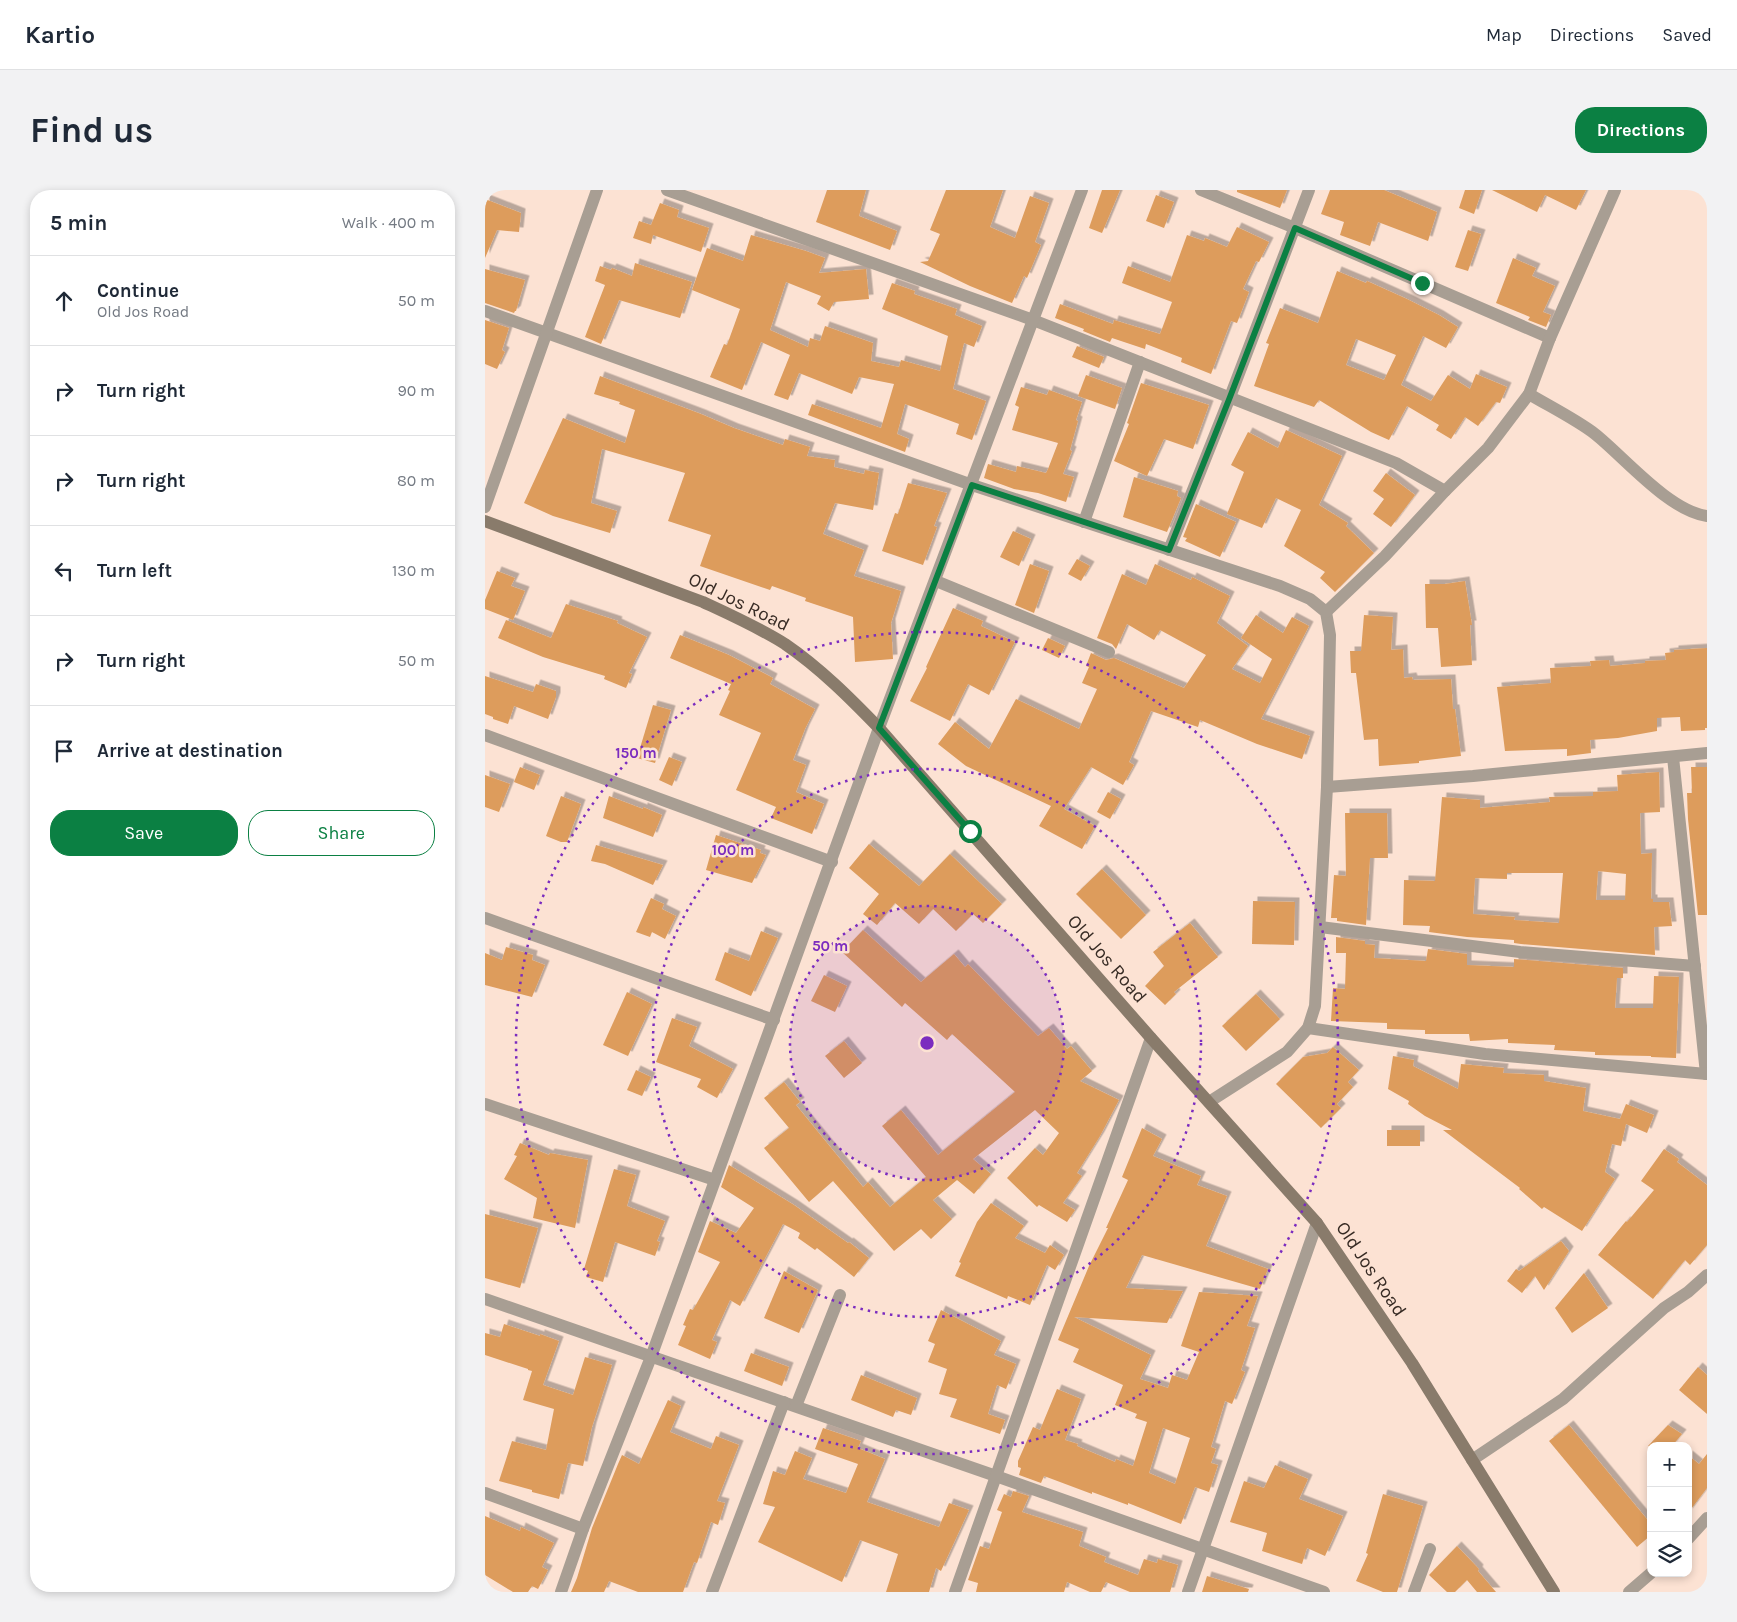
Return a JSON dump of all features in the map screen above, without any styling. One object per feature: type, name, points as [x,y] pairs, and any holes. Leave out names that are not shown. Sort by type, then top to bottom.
[{"type":"main road","name":"Old Jos Road","points":[[485,521],[703,602],[738,618],[785,644],[831,680],[879,728],[1151,1038],[1317,1223],[1412,1364],[1554,1592]]},
{"type":"street","points":[[485,507],[597,190]]},
{"type":"street","points":[[667,190],[1033,320],[1396,463],[1445,491]]},
{"type":"street","points":[[561,1592],[583,1529],[651,1356],[832,862],[879,728],[1082,190]]},
{"type":"street","points":[[1203,190],[1550,338]]},
{"type":"street","points":[[1169,550],[1309,190]]},
{"type":"street","points":[[1326,612],[1385,556],[1488,448],[1529,394],[1550,338],[1615,190]]},
{"type":"street","points":[[485,311],[972,485],[1280,586],[1310,599],[1326,612],[1330,635],[1327,787],[1315,1006],[1308,1028],[1287,1052],[1209,1102]]},
{"type":"street","points":[[1084,522],[1140,362]]},
{"type":"street","points":[[1529,394],[1593,432],[1667,497],[1699,515],[1707,516]]},
{"type":"street","points":[[936,581],[1109,652]]},
{"type":"street","points":[[485,735],[832,862]]},
{"type":"street","points":[[1327,787],[1473,776],[1707,753]]},
{"type":"street","points":[[1308,1028],[1485,1054],[1707,1074],[1673,757]]},
{"type":"street","points":[[485,918],[774,1020]]},
{"type":"street","points":[[1320,927],[1520,952],[1695,966]]},
{"type":"street","points":[[955,1592],[1151,1038]]},
{"type":"street","points":[[485,1104],[715,1180]]},
{"type":"street","points":[[1188,1592],[1317,1223]]},
{"type":"street","points":[[1472,1460],[1563,1399],[1664,1308],[1688,1292],[1707,1275]]},
{"type":"street","points":[[712,1592],[790,1404],[841,1295]]},
{"type":"street","points":[[485,1298],[1324,1592]]},
{"type":"street","points":[[485,1493],[583,1529]]},
{"type":"street","points":[[1692,1534],[1707,1518]]},
{"type":"street","points":[[1414,1592],[1429,1549]]},
{"type":"street","points":[[1629,1592],[1647,1576]]},
{"type":"building","points":[[827,190],[866,190],[859,216],[897,231],[890,250],[816,222]]},
{"type":"building","points":[[946,190],[1003,190],[990,227],[1015,238],[1030,196],[1049,203],[1035,242],[1041,245],[1027,278],[1024,276],[1012,303],[970,286],[920,262],[928,261],[940,234],[930,230]]},
{"type":"building","points":[[1102,190],[1120,190],[1102,233],[1089,228]]},
{"type":"building","points":[[1237,190],[1287,190],[1280,208],[1237,192]]},
{"type":"building","points":[[1330,190],[1384,190],[1437,212],[1428,241],[1378,222],[1370,246],[1340,235],[1344,222],[1321,214]]},
{"type":"building","points":[[1465,190],[1482,190],[1474,214],[1459,208]]},
{"type":"building","points":[[1492,190],[1586,190],[1576,210],[1545,195],[1537,212]]},
{"type":"building","points":[[1156,195],[1174,202],[1164,228],[1146,221]]},
{"type":"building","points":[[485,199],[521,213],[519,232],[497,230],[485,258]]},
{"type":"building","points":[[660,203],[679,210],[677,217],[709,228],[701,252],[653,235],[651,244],[633,238],[639,221],[651,225]]},
{"type":"building","points":[[1237,227],[1269,242],[1259,262],[1256,261],[1243,289],[1249,292],[1237,323],[1231,321],[1211,374],[1181,362],[1182,358],[1146,344],[1145,349],[1112,338],[1110,342],[1083,331],[1084,329],[1055,318],[1060,304],[1113,324],[1114,320],[1160,334],[1172,302],[1122,283],[1128,266],[1170,282],[1187,235],[1204,241],[1205,238],[1227,247]]},
{"type":"building","points":[[1468,230],[1481,234],[1468,271],[1455,267]]},
{"type":"building","points":[[751,235],[825,258],[819,273],[866,269],[869,299],[834,302],[829,311],[817,304],[821,296],[786,282],[770,330],[808,347],[810,338],[820,341],[825,326],[873,343],[871,361],[899,367],[901,360],[940,371],[948,336],[882,309],[892,283],[915,291],[914,294],[957,309],[955,315],[982,326],[974,347],[964,343],[953,389],[986,401],[972,440],[956,434],[959,424],[905,404],[897,434],[909,439],[905,452],[808,415],[812,404],[881,428],[894,384],[859,377],[852,394],[799,373],[788,400],[774,395],[790,355],[761,342],[742,390],[710,377],[724,344],[727,345],[740,309],[692,290],[707,248],[743,261]]},
{"type":"building","points":[[1513,258],[1536,268],[1532,276],[1555,286],[1543,312],[1551,315],[1546,327],[1528,320],[1530,317],[1496,303]]},
{"type":"building","points":[[635,263],[692,282],[680,318],[619,300],[601,344],[585,337],[605,285],[595,281],[600,266],[611,270],[612,268],[632,276]]},
{"type":"building","points":[[485,269],[525,280],[514,313],[485,303]]},
{"type":"building","points":[[1337,271],[1366,283],[1367,281],[1439,315],[1458,327],[1446,348],[1423,336],[1401,385],[1431,401],[1448,375],[1470,389],[1476,374],[1507,387],[1500,403],[1496,402],[1478,426],[1465,417],[1451,439],[1436,430],[1439,425],[1407,406],[1389,440],[1371,432],[1319,400],[1314,407],[1254,386],[1269,344],[1266,343],[1280,308],[1318,323]],"holes":[[[1356,339],[1396,355],[1384,380],[1346,365]]]},
{"type":"building","points":[[485,320],[509,328],[502,350],[505,352],[497,369],[485,364]]},
{"type":"building","points":[[1077,346],[1104,357],[1099,368],[1072,357]]},
{"type":"building","points":[[1086,375],[1122,388],[1115,409],[1078,396]]},
{"type":"building","points":[[600,376],[783,445],[785,439],[810,447],[807,456],[835,460],[834,467],[864,474],[865,470],[879,473],[873,510],[835,503],[823,534],[864,550],[854,576],[901,591],[891,623],[893,659],[855,662],[853,617],[805,601],[806,598],[772,586],[770,590],[700,566],[711,535],[668,521],[685,473],[602,449],[591,503],[617,511],[610,533],[553,516],[524,503],[563,418],[625,443],[635,410],[619,404],[620,402],[594,394]]},
{"type":"building","points":[[1141,383],[1209,405],[1193,449],[1164,439],[1147,476],[1114,461],[1129,424],[1127,423]]},
{"type":"building","points":[[1021,387],[1047,395],[1049,390],[1082,402],[1076,420],[1078,421],[1070,450],[1072,451],[1063,474],[1074,477],[1066,502],[1038,493],[1014,489],[984,478],[988,464],[1016,472],[1017,466],[1046,473],[1048,469],[1058,443],[1012,430],[1019,407],[1015,405]]},
{"type":"building","points":[[1286,430],[1342,456],[1319,505],[1348,523],[1346,526],[1374,553],[1335,592],[1320,578],[1325,572],[1284,546],[1301,510],[1276,498],[1262,528],[1227,514],[1244,472],[1231,465],[1248,432],[1278,448]]},
{"type":"building","points":[[1386,473],[1415,495],[1391,527],[1373,514],[1384,499],[1373,491]]},
{"type":"building","points":[[1134,477],[1178,491],[1177,496],[1181,498],[1167,532],[1123,517]]},
{"type":"building","points":[[908,483],[947,493],[934,526],[937,527],[923,565],[882,551],[895,513],[898,514]]},
{"type":"building","points":[[1196,504],[1236,522],[1220,557],[1185,541],[1187,538],[1183,537]]},
{"type":"building","points":[[1013,531],[1031,539],[1019,566],[1000,557]]},
{"type":"building","points":[[1077,559],[1090,566],[1081,581],[1068,574]]},
{"type":"building","points":[[1030,564],[1049,571],[1034,613],[1015,605]]},
{"type":"building","points":[[1155,564],[1191,580],[1192,577],[1230,596],[1217,623],[1248,646],[1232,669],[1260,683],[1272,659],[1241,638],[1256,615],[1283,633],[1292,617],[1309,626],[1261,719],[1310,736],[1302,759],[1257,744],[1200,720],[1198,727],[1151,711],[1129,762],[1134,765],[1123,785],[1091,767],[1064,809],[1095,826],[1082,849],[1039,826],[1051,806],[966,766],[938,744],[955,722],[989,749],[1016,699],[1079,729],[1097,689],[1082,683],[1089,667],[1086,666],[1091,653],[1106,660],[1114,658],[1184,688],[1206,655],[1160,630],[1154,640],[1127,624],[1116,649],[1112,644],[1097,638],[1122,574],[1146,585]]},
{"type":"building","points":[[497,571],[515,578],[511,586],[525,591],[513,620],[485,609],[485,600]]},
{"type":"building","points":[[1465,581],[1472,625],[1470,625],[1472,665],[1441,667],[1438,628],[1426,628],[1425,584]]},
{"type":"building","points":[[566,604],[618,621],[617,623],[647,637],[629,673],[632,674],[626,688],[604,679],[605,676],[543,657],[498,638],[506,620],[551,638]]},
{"type":"building","points":[[953,608],[983,621],[981,626],[1015,642],[989,695],[968,684],[950,721],[910,701],[927,668]]},
{"type":"building","points":[[1364,615],[1393,617],[1391,650],[1403,649],[1404,678],[1412,677],[1413,680],[1451,679],[1453,709],[1455,709],[1461,756],[1419,761],[1419,763],[1379,766],[1378,739],[1364,740],[1356,673],[1351,673],[1350,651],[1361,651]]},
{"type":"building","points":[[680,635],[729,655],[773,678],[770,684],[815,709],[793,760],[806,765],[796,792],[824,804],[812,834],[771,818],[776,807],[736,790],[761,733],[719,715],[730,691],[728,690],[731,684],[670,658]]},
{"type":"building","points":[[1048,638],[1065,646],[1059,658],[1042,650]]},
{"type":"building","points":[[1707,648],[1707,728],[1705,730],[1681,731],[1680,717],[1657,718],[1657,731],[1618,738],[1590,740],[1591,753],[1567,756],[1567,749],[1505,751],[1497,687],[1551,683],[1550,668],[1591,666],[1590,661],[1609,660],[1610,666],[1645,663],[1645,661],[1666,660],[1665,653],[1674,652],[1674,650]]},
{"type":"building","points":[[485,676],[533,692],[536,684],[556,691],[556,697],[548,719],[514,706],[508,724],[485,714]]},
{"type":"building","points":[[653,705],[671,710],[655,763],[637,758]]},
{"type":"building","points":[[669,757],[682,762],[672,786],[659,780]]},
{"type":"building","points":[[520,767],[540,775],[534,790],[514,782]]},
{"type":"building","points":[[1691,767],[1707,767],[1707,915],[1698,915],[1688,819],[1687,793],[1692,793]]},
{"type":"building","points":[[1659,772],[1660,812],[1640,813],[1641,854],[1652,853],[1651,899],[1653,899],[1653,902],[1669,902],[1672,926],[1654,927],[1655,955],[1521,944],[1514,943],[1514,940],[1429,932],[1430,926],[1403,925],[1404,880],[1435,881],[1442,797],[1480,800],[1480,808],[1550,802],[1549,797],[1593,796],[1593,792],[1618,791],[1617,775]],"holes":[[[1598,871],[1626,874],[1625,900],[1596,900]],[[1507,873],[1563,873],[1559,923],[1514,920],[1515,917],[1473,914],[1475,878],[1507,879]]]},
{"type":"building","points":[[485,775],[510,784],[499,812],[485,807]]},
{"type":"building","points":[[1108,792],[1121,799],[1110,819],[1097,812]]},
{"type":"building","points":[[561,796],[581,804],[567,842],[561,842],[546,836]]},
{"type":"building","points":[[609,796],[662,815],[653,837],[603,818]]},
{"type":"building","points":[[1345,813],[1387,813],[1388,858],[1370,858],[1366,925],[1337,921],[1337,918],[1331,918],[1334,875],[1346,876]]},
{"type":"building","points":[[716,835],[761,850],[760,853],[766,855],[752,883],[706,870]]},
{"type":"building","points":[[869,844],[919,886],[950,854],[1002,904],[983,923],[973,914],[956,931],[933,909],[919,924],[895,903],[877,925],[863,914],[879,894],[849,868]]},
{"type":"building","points":[[596,845],[663,865],[653,885],[605,864],[591,861]]},
{"type":"building","points":[[1102,869],[1146,915],[1121,939],[1076,894]]},
{"type":"building","points":[[651,898],[664,904],[662,909],[676,916],[665,939],[652,932],[650,937],[636,932]]},
{"type":"building","points":[[1253,901],[1295,902],[1294,945],[1252,944]]},
{"type":"building","points":[[1190,923],[1218,957],[1174,992],[1176,994],[1165,1005],[1145,986],[1164,966],[1153,952]]},
{"type":"building","points":[[863,930],[921,982],[954,954],[965,967],[968,964],[1038,1036],[1049,1028],[1067,1049],[1071,1046],[1092,1071],[1080,1081],[1119,1100],[1077,1173],[1082,1176],[1063,1203],[1075,1210],[1067,1222],[1039,1205],[1037,1207],[1007,1178],[1035,1148],[1043,1155],[1059,1133],[1035,1110],[973,1159],[991,1174],[974,1194],[957,1180],[933,1200],[952,1219],[931,1239],[921,1229],[894,1251],[833,1181],[809,1202],[764,1148],[789,1128],[764,1098],[784,1082],[800,1102],[796,1105],[863,1187],[868,1182],[890,1207],[926,1177],[882,1126],[901,1110],[938,1155],[1015,1092],[952,1034],[947,1040],[905,1003],[902,1007],[842,952]]},
{"type":"building","points":[[761,931],[778,938],[751,996],[715,980],[725,952],[749,961]]},
{"type":"building","points":[[1336,937],[1365,941],[1365,944],[1375,945],[1374,958],[1426,961],[1428,949],[1467,954],[1467,965],[1514,967],[1514,959],[1623,968],[1623,978],[1617,978],[1615,1008],[1653,1008],[1654,976],[1679,977],[1676,1058],[1595,1055],[1595,1052],[1554,1050],[1555,1045],[1508,1043],[1508,1039],[1470,1041],[1469,1034],[1425,1034],[1425,1030],[1387,1029],[1387,1023],[1331,1021],[1333,988],[1345,989],[1346,953],[1336,953]]},
{"type":"building","points":[[506,947],[533,955],[532,960],[545,965],[532,997],[485,985],[485,953],[502,960]]},
{"type":"building","points":[[824,975],[847,986],[835,1012],[811,1001]]},
{"type":"building","points":[[627,992],[652,1004],[628,1056],[603,1045]]},
{"type":"building","points":[[1256,994],[1280,1019],[1246,1051],[1222,1026]]},
{"type":"building","points":[[672,1018],[697,1027],[689,1046],[733,1069],[717,1098],[697,1087],[701,1079],[656,1062]]},
{"type":"building","points":[[844,1041],[862,1063],[844,1078],[825,1056]]},
{"type":"building","points":[[1333,1047],[1359,1070],[1348,1082],[1353,1087],[1337,1104],[1341,1108],[1321,1128],[1276,1084],[1303,1057],[1327,1053]]},
{"type":"building","points":[[1393,1056],[1414,1060],[1413,1066],[1458,1089],[1461,1064],[1504,1068],[1503,1073],[1544,1075],[1544,1081],[1586,1088],[1583,1111],[1620,1119],[1626,1104],[1654,1115],[1647,1133],[1626,1124],[1621,1146],[1612,1144],[1605,1172],[1615,1179],[1582,1231],[1544,1207],[1542,1209],[1520,1188],[1443,1130],[1452,1130],[1425,1116],[1408,1104],[1409,1101],[1388,1089]]},
{"type":"building","points":[[636,1070],[651,1077],[642,1096],[627,1090]]},
{"type":"building","points":[[1142,1128],[1162,1139],[1153,1156],[1201,1176],[1197,1185],[1227,1196],[1206,1246],[1268,1269],[1260,1289],[1142,1255],[1126,1288],[1183,1291],[1167,1323],[1074,1317],[1151,1355],[1140,1379],[1168,1388],[1172,1375],[1187,1380],[1199,1352],[1181,1346],[1199,1292],[1258,1296],[1247,1326],[1255,1328],[1241,1370],[1245,1372],[1232,1404],[1225,1401],[1211,1447],[1216,1449],[1211,1463],[1218,1465],[1209,1492],[1195,1487],[1181,1524],[1128,1503],[1128,1505],[1092,1492],[1092,1494],[1044,1476],[1041,1483],[1019,1475],[1021,1468],[1018,1467],[1018,1461],[1033,1427],[1040,1430],[1057,1389],[1081,1399],[1065,1440],[1078,1444],[1077,1446],[1115,1462],[1116,1459],[1133,1466],[1147,1422],[1135,1418],[1137,1414],[1115,1405],[1123,1385],[1073,1362],[1079,1349],[1058,1340],[1128,1180],[1122,1177]],"holes":[[[1163,1428],[1190,1438],[1175,1484],[1149,1473]]]},
{"type":"building","points":[[1387,1130],[1420,1130],[1420,1146],[1387,1146]]},
{"type":"building","points":[[520,1143],[549,1155],[550,1153],[588,1160],[575,1228],[533,1218],[537,1198],[504,1179],[517,1156],[514,1155]]},
{"type":"building","points":[[1664,1149],[1679,1159],[1677,1162],[1707,1185],[1707,1245],[1690,1265],[1685,1260],[1653,1299],[1598,1255],[1654,1190],[1641,1181]]},
{"type":"building","points":[[729,1165],[794,1205],[849,1242],[869,1258],[854,1277],[817,1248],[815,1250],[798,1238],[800,1233],[783,1224],[740,1306],[730,1300],[712,1340],[717,1342],[710,1359],[678,1345],[686,1326],[683,1325],[690,1309],[693,1310],[720,1262],[698,1252],[710,1221],[736,1233],[754,1208],[721,1187]]},
{"type":"building","points":[[614,1169],[636,1175],[627,1206],[665,1221],[657,1241],[660,1242],[655,1256],[615,1242],[603,1282],[586,1277],[588,1271],[584,1269]]},
{"type":"building","points":[[991,1203],[1024,1226],[1015,1238],[1045,1253],[1050,1245],[1064,1255],[1055,1270],[1047,1265],[1030,1305],[1008,1296],[1007,1299],[955,1276],[961,1263],[959,1262],[977,1222]]},
{"type":"building","points":[[485,1214],[538,1228],[520,1288],[485,1278]]},
{"type":"building","points":[[1561,1241],[1569,1251],[1544,1290],[1535,1276],[1522,1293],[1507,1281],[1516,1269],[1519,1271]]},
{"type":"building","points":[[784,1271],[818,1290],[799,1333],[764,1318]]},
{"type":"building","points":[[1584,1273],[1608,1308],[1572,1333],[1555,1308]]},
{"type":"building","points":[[941,1310],[1001,1341],[994,1355],[1016,1364],[1006,1389],[997,1385],[988,1414],[1005,1420],[1000,1434],[950,1417],[957,1399],[939,1394],[947,1369],[928,1362],[935,1344],[928,1341]]},
{"type":"building","points":[[504,1324],[559,1341],[543,1385],[573,1395],[585,1357],[612,1365],[592,1427],[583,1466],[568,1463],[559,1499],[499,1481],[512,1441],[546,1450],[554,1409],[523,1400],[532,1371],[485,1355],[485,1333],[500,1337]]},
{"type":"building","points":[[751,1353],[789,1367],[782,1386],[744,1371]]},
{"type":"building","points":[[1698,1367],[1707,1375],[1707,1414],[1679,1390]]},
{"type":"building","points":[[861,1375],[917,1398],[911,1415],[896,1410],[893,1417],[851,1400]]},
{"type":"building","points":[[668,1400],[681,1406],[670,1432],[711,1449],[716,1436],[739,1445],[717,1501],[725,1503],[718,1525],[711,1522],[697,1563],[694,1562],[683,1592],[638,1592],[609,1581],[604,1592],[571,1592],[592,1528],[622,1455],[639,1464]]},
{"type":"building","points":[[1569,1425],[1647,1519],[1647,1538],[1637,1547],[1549,1441]]},
{"type":"building","points":[[1668,1425],[1682,1434],[1675,1442],[1652,1442]]},
{"type":"building","points":[[823,1428],[861,1441],[858,1448],[885,1459],[867,1502],[939,1527],[949,1503],[969,1510],[941,1571],[936,1568],[929,1592],[886,1592],[898,1554],[860,1540],[842,1582],[758,1542],[775,1507],[763,1504],[773,1471],[785,1475],[795,1451],[812,1458],[803,1479],[846,1493],[858,1464],[815,1449]]},
{"type":"building","points":[[1707,1454],[1707,1488],[1692,1508],[1692,1458],[1699,1464]]},
{"type":"building","points":[[1275,1465],[1308,1479],[1299,1499],[1343,1516],[1325,1556],[1307,1548],[1302,1564],[1262,1551],[1267,1533],[1230,1522],[1244,1481],[1264,1488]]},
{"type":"building","points":[[1013,1491],[1029,1496],[1022,1512],[1083,1532],[1079,1546],[1106,1557],[1104,1562],[1138,1575],[1144,1559],[1157,1563],[1158,1559],[1178,1565],[1170,1592],[1130,1592],[1106,1582],[1101,1592],[1090,1592],[1067,1582],[1064,1592],[976,1592],[978,1583],[968,1580],[980,1546],[989,1549],[1002,1512],[997,1510],[1004,1494],[1011,1497]]},
{"type":"building","points":[[1383,1494],[1423,1506],[1397,1592],[1383,1592],[1356,1581],[1368,1554],[1366,1553]]},
{"type":"building","points":[[485,1516],[520,1531],[521,1527],[554,1543],[542,1567],[548,1570],[538,1589],[532,1586],[528,1592],[513,1592],[485,1575]]},
{"type":"building","points":[[1457,1546],[1479,1569],[1478,1571],[1496,1592],[1477,1592],[1467,1580],[1455,1592],[1447,1592],[1429,1575]]},
{"type":"building","points":[[1207,1576],[1249,1589],[1248,1592],[1202,1592]]},
{"type":"route","points":[[970,831],[879,728],[972,485],[1169,550],[1295,228],[1422,283]]}]
